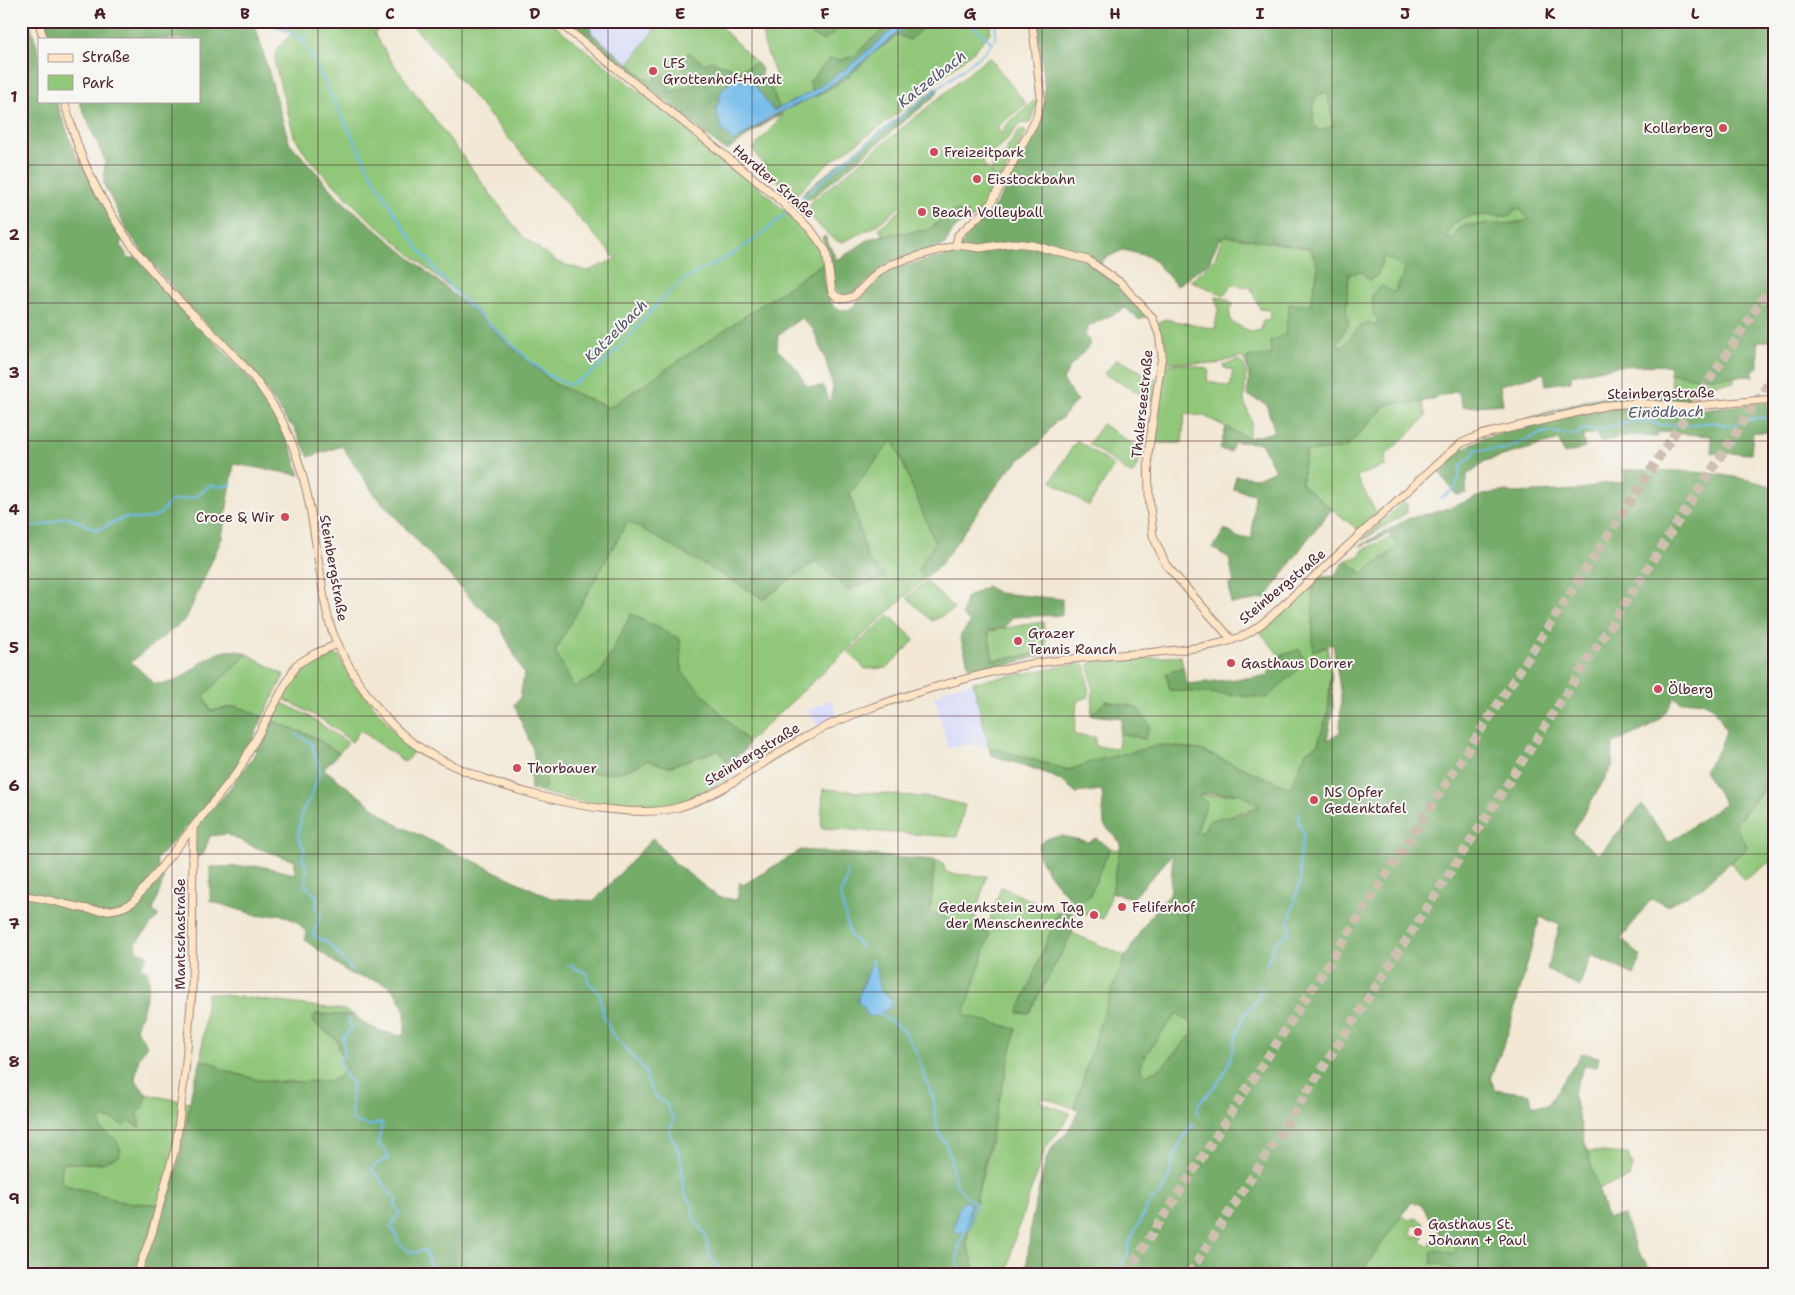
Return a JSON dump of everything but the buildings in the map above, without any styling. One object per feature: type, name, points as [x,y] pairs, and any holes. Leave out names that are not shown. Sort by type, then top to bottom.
[{"type":"main road","points":[[38,21],[44,38]]},
{"type":"main road","name":"Hardter Straße","points":[[557,21],[795,215],[822,243],[827,254],[832,292],[837,297],[845,299],[854,296],[878,272],[892,264],[956,245]]},
{"type":"main road","points":[[956,245],[956,240],[963,230],[989,207],[1036,119],[1040,98],[1032,21]]},
{"type":"main road","name":"Steinbergstraße","points":[[64,102],[82,157],[113,217],[166,286],[247,369],[264,390],[280,417],[294,445],[304,477],[326,606],[338,644],[356,677],[388,720],[413,743],[445,763],[483,778],[540,795],[598,809],[642,813],[690,803],[713,793],[801,739],[846,716],[944,685],[1036,663],[1144,654],[1200,647],[1232,640],[1250,632],[1270,617],[1449,453],[1470,438],[1538,420],[1609,405],[1638,403],[1684,406],[1774,399]]},
{"type":"main road","name":"Thalerseestraße","points":[[956,245],[980,248],[1014,243],[1040,247],[1088,260],[1121,283],[1152,317],[1160,334],[1162,355],[1148,454],[1149,496],[1153,536],[1166,565],[1232,640]]},
{"type":"main road","points":[[21,896],[55,900],[101,911],[124,908],[142,893],[239,770],[296,665],[314,654],[338,644]]},
{"type":"main road","name":"Mantschastraße","points":[[137,1274],[152,1233],[174,1153],[185,1072],[192,992],[193,829]]},
{"type":"shaded area","name":"LFS Grottenhof-Hardt","points":[[567,21],[703,21],[701,53],[652,90]]},
{"type":"shaded area","points":[[973,682],[989,747],[971,744],[948,748],[934,695],[943,693],[942,690]]},
{"type":"shaded area","points":[[831,699],[839,717],[818,726],[808,711]]},
{"type":"green space","points":[[44,21],[254,21],[289,142],[341,200],[463,302],[553,383],[609,408],[825,262],[824,281],[826,292],[835,308],[843,310],[851,309],[884,274],[902,266],[959,253],[965,238],[990,212],[1001,197],[1023,158],[1041,118],[1044,98],[1043,65],[1036,21],[1774,21],[1774,341],[1758,341],[1758,367],[1753,370],[1753,376],[1697,378],[1670,373],[1669,365],[1619,366],[1571,375],[1571,381],[1546,385],[1544,373],[1500,385],[1503,404],[1463,407],[1458,391],[1422,402],[1387,404],[1346,448],[1306,452],[1301,484],[1332,509],[1306,541],[1266,598],[1231,604],[1229,584],[1234,583],[1229,558],[1213,548],[1225,529],[1239,538],[1252,538],[1254,494],[1233,489],[1236,476],[1257,478],[1275,470],[1261,443],[1234,442],[1230,452],[1220,449],[1226,427],[1248,438],[1275,432],[1266,404],[1247,395],[1249,382],[1247,357],[1271,355],[1270,341],[1285,335],[1289,304],[1311,305],[1318,267],[1310,248],[1227,236],[1219,239],[1209,262],[1177,286],[1151,257],[1123,250],[1105,258],[1097,270],[1119,285],[1148,316],[1139,320],[1126,308],[1089,326],[1085,335],[1091,344],[1070,367],[1063,380],[1077,400],[1061,419],[1055,422],[1038,445],[1008,470],[941,564],[924,579],[918,569],[935,543],[893,439],[850,493],[867,558],[886,577],[848,590],[815,561],[764,599],[628,521],[555,651],[574,687],[600,674],[631,614],[680,639],[682,672],[748,742],[745,750],[727,763],[719,750],[668,767],[647,760],[636,767],[611,773],[585,772],[546,766],[545,788],[541,792],[531,789],[530,772],[536,771],[533,750],[514,704],[520,699],[524,674],[499,624],[474,602],[375,495],[342,446],[309,457],[294,428],[287,421],[253,370],[194,312],[146,257],[126,229],[104,184],[105,161],[79,102],[200,102],[200,38],[51,38]],"holes":[[[1321,93],[1328,93],[1333,126],[1319,131],[1313,124],[1314,100]],[[1516,208],[1521,209],[1529,220],[1513,223],[1471,225],[1459,229],[1454,240],[1447,239],[1449,230],[1462,219],[1481,216],[1510,216]],[[1384,256],[1404,268],[1404,274],[1394,293],[1381,285],[1372,295],[1373,315],[1379,321],[1375,326],[1369,323],[1360,326],[1342,348],[1337,344],[1349,323],[1346,312],[1349,274],[1362,272],[1369,280],[1377,276]],[[801,318],[813,329],[826,361],[833,387],[830,402],[823,386],[810,387],[804,383],[799,371],[777,349],[778,335]]]},
{"type":"green space","points":[[268,21],[394,21],[374,33],[389,58],[522,236],[559,263],[588,271],[616,259],[541,176],[409,21],[549,21],[747,176],[817,241],[825,262],[609,408],[553,383],[468,303],[361,212],[308,158],[294,136],[275,65],[276,50],[293,32]]},
{"type":"green space","points":[[568,21],[590,21],[591,33],[652,83],[661,71],[671,92],[696,84],[682,66],[688,52],[705,64],[711,61],[739,70],[757,63],[762,69],[760,79],[771,88],[780,108],[772,111],[742,79],[732,81],[722,90],[734,142],[781,112],[782,116],[773,118],[728,150],[723,149]]},
{"type":"green space","points":[[654,21],[715,21],[757,63],[739,70],[723,65],[696,84],[670,92],[661,72],[652,84],[628,65],[653,31],[656,25]]},
{"type":"green space","points":[[764,21],[811,21],[810,26],[842,28],[850,21],[896,21],[868,42],[856,55],[842,60],[809,82],[815,97],[850,76],[872,54],[898,35],[910,40],[928,21],[991,21],[990,33],[976,49],[892,118],[825,166],[794,197],[763,165],[753,149],[782,116],[771,88],[776,76],[764,44],[762,32]]},
{"type":"green space","points":[[811,21],[850,21],[823,41],[813,35],[810,26]]},
{"type":"green space","points":[[896,21],[928,21],[910,40],[898,35],[872,54],[850,76],[815,97],[809,82],[829,59],[842,60],[856,55],[868,42]]},
{"type":"green space","points":[[31,26],[38,50],[38,102],[56,102],[75,153],[123,237],[121,246],[129,259],[137,257],[161,286],[247,375],[271,408],[290,445],[300,475],[234,464],[222,538],[186,619],[131,662],[155,684],[169,683],[181,678],[215,654],[225,651],[236,651],[248,654],[204,695],[210,711],[237,706],[263,717],[246,754],[210,802],[156,860],[164,879],[153,910],[159,916],[136,943],[137,952],[147,954],[148,956],[139,967],[147,970],[149,984],[146,1000],[136,1029],[147,1045],[139,1058],[135,1079],[146,1094],[144,1105],[137,1113],[140,1127],[129,1121],[124,1126],[114,1120],[104,1118],[100,1122],[101,1129],[116,1140],[121,1150],[119,1156],[102,1163],[62,1163],[61,1180],[65,1185],[107,1196],[121,1202],[166,1205],[181,1159],[192,1089],[201,1061],[210,1061],[223,1070],[259,1080],[282,1082],[330,1081],[341,1076],[345,1068],[337,1040],[314,1023],[312,1018],[316,1014],[354,1015],[365,1024],[377,1030],[401,1036],[405,1031],[405,1011],[398,996],[389,986],[379,981],[350,974],[305,940],[306,932],[297,922],[280,914],[260,916],[210,901],[210,867],[260,866],[295,874],[295,861],[257,848],[226,834],[210,836],[203,855],[197,857],[194,850],[199,822],[223,797],[253,757],[270,720],[312,736],[339,753],[324,769],[394,823],[551,898],[594,901],[653,838],[676,864],[718,897],[737,900],[740,882],[743,885],[801,850],[935,860],[930,912],[990,934],[964,1015],[1016,1029],[966,1242],[977,1274],[21,1274],[21,27]],"holes":[[[870,967],[880,990],[892,999],[860,991]]]},
{"type":"green space","name":"Freizeitpark","points":[[989,57],[1026,104],[997,127],[1001,133],[1004,131],[1004,127],[1035,100],[1038,101],[1030,123],[1020,124],[1004,143],[982,162],[992,175],[990,170],[993,168],[991,165],[1009,150],[1007,148],[1019,131],[1024,130],[1026,133],[987,205],[971,220],[968,213],[955,210],[928,230],[883,235],[879,228],[903,208],[901,206],[874,227],[843,242],[827,234],[804,208]]},
{"type":"green space","points":[[936,88],[938,90],[936,95],[812,198],[806,200],[802,195],[806,190]]},
{"type":"green space","points":[[1328,92],[1333,126],[1319,131],[1313,124],[1314,100],[1321,93]]},
{"type":"green space","points":[[1516,208],[1521,209],[1529,220],[1496,226],[1468,224],[1460,228],[1454,240],[1447,239],[1449,230],[1462,219],[1481,216],[1510,216]]},
{"type":"green space","points":[[955,210],[968,213],[969,217],[954,229],[944,245],[898,259],[854,292],[842,296],[838,293],[834,284],[830,256],[822,238],[825,236],[836,259],[841,258],[869,239],[883,235],[928,230]]},
{"type":"green space","points":[[1227,236],[1310,248],[1318,267],[1311,305],[1271,355],[1247,357],[1248,369],[1244,360],[1240,357],[1215,364],[1167,362],[1163,335],[1157,324],[1165,319],[1215,329],[1218,310],[1216,297],[1227,299],[1234,305],[1229,309],[1231,322],[1252,332],[1261,330],[1263,320],[1269,320],[1270,310],[1260,309],[1251,288],[1232,284],[1224,295],[1191,281],[1215,259],[1222,237]]},
{"type":"green space","points":[[1384,255],[1405,268],[1404,274],[1375,326],[1342,348],[1337,344],[1349,323],[1346,312],[1349,274],[1362,271],[1369,280],[1377,276]]},
{"type":"green space","points":[[1117,359],[1157,380],[1153,401],[1104,374]]},
{"type":"green space","points":[[1239,360],[1244,365],[1246,372],[1244,401],[1252,423],[1248,438],[1204,416],[1185,414],[1182,443],[1153,443],[1165,366],[1181,364],[1204,368],[1209,370],[1207,381],[1230,387],[1233,370],[1224,368],[1224,365]]},
{"type":"green space","points":[[1670,373],[1734,377],[1734,382],[1697,386],[1697,396],[1673,396]]},
{"type":"green space","points":[[1654,393],[1673,396],[1697,396],[1698,403],[1640,399],[1605,401],[1524,420],[1591,399],[1625,394]]},
{"type":"green space","points":[[1422,402],[1426,417],[1386,455],[1385,466],[1356,476],[1377,514],[1358,530],[1301,484],[1306,452],[1346,448],[1387,404]]},
{"type":"green space","points":[[1774,402],[1774,433],[1753,432],[1751,454],[1712,453],[1711,436],[1658,432],[1657,437],[1630,435],[1600,442],[1597,433],[1583,436],[1585,448],[1564,454],[1559,440],[1485,461],[1467,475],[1466,493],[1456,495],[1438,470],[1456,453],[1482,438],[1560,417],[1626,406],[1691,410]]},
{"type":"green space","points":[[1102,424],[1144,452],[1133,474],[1130,474],[1089,444]]},
{"type":"green space","points":[[893,438],[935,543],[918,569],[924,579],[748,742],[682,672],[680,639],[631,614],[600,674],[574,688],[555,651],[628,520],[764,599],[815,561],[848,590],[886,577],[867,558],[850,493]]},
{"type":"green space","points":[[1077,440],[1114,466],[1089,506],[1051,481]]},
{"type":"green space","points":[[1624,470],[1662,470],[1700,472],[1774,487],[1774,777],[1734,825],[1748,847],[1700,889],[1667,905],[1651,899],[1621,939],[1641,956],[1634,975],[1591,955],[1579,987],[1547,969],[1560,925],[1540,917],[1508,1033],[1491,1076],[1494,1089],[1530,1094],[1532,1105],[1548,1105],[1582,1053],[1599,1057],[1597,1067],[1585,1065],[1573,1093],[1587,1151],[1607,1218],[1624,1215],[1635,1248],[1655,1274],[1460,1274],[1439,1263],[1432,1264],[1431,1253],[1437,1249],[1454,1255],[1457,1247],[1440,1240],[1441,1235],[1421,1204],[1411,1202],[1366,1266],[1372,1273],[1378,1274],[1026,1274],[1031,1223],[1046,1159],[1054,1145],[1067,1133],[1079,1110],[1074,1108],[1100,1023],[1122,966],[1136,939],[1152,915],[1170,895],[1173,854],[1133,898],[1112,893],[1121,843],[1104,825],[1102,790],[1076,793],[1058,779],[1036,769],[991,755],[989,747],[1069,770],[1094,761],[1161,745],[1200,750],[1290,788],[1306,752],[1318,744],[1328,713],[1331,673],[1333,708],[1327,740],[1340,732],[1341,696],[1333,644],[1313,651],[1313,584],[1321,577],[1334,576],[1345,561],[1363,573],[1398,547],[1390,534],[1360,546],[1407,519],[1446,509],[1485,494],[1507,491],[1514,493],[1579,490],[1600,484],[1625,482]],"holes":[[[1674,697],[1681,702],[1697,701],[1710,706],[1723,723],[1726,731],[1719,750],[1704,771],[1725,803],[1668,843],[1642,804],[1599,855],[1572,833],[1612,767],[1613,743],[1641,731],[1656,722],[1669,707]],[[1238,793],[1259,806],[1248,812],[1209,820],[1203,832],[1196,833],[1207,803],[1200,798],[1200,794]],[[1177,1013],[1192,1024],[1193,1033],[1162,1067],[1146,1075],[1140,1069],[1145,1055]]]},
{"type":"green space","points":[[1404,501],[1407,504],[1407,513],[1362,540]]},
{"type":"green space","points":[[1392,537],[1398,547],[1363,574],[1345,561],[1359,556],[1364,549]]},
{"type":"green space","points":[[926,581],[955,609],[932,621],[907,598]]},
{"type":"green space","points":[[1313,584],[1313,651],[1327,647],[1331,673],[1328,713],[1318,744],[1306,752],[1290,788],[1200,750],[1161,745],[1094,761],[1069,770],[989,747],[973,682],[1083,663],[1086,666],[1089,697],[1077,701],[1074,735],[1095,737],[1095,746],[1118,748],[1120,733],[1145,739],[1136,707],[1106,701],[1091,715],[1093,692],[1089,664],[1091,662],[1181,656],[1183,667],[1166,674],[1170,690],[1267,698],[1300,649],[1280,656],[1260,632]]},
{"type":"green space","points":[[987,586],[998,593],[1062,599],[1062,615],[1012,617],[1005,628],[988,631],[993,660],[1065,650],[1065,653],[1047,654],[974,674],[969,667],[960,636],[970,623],[962,615],[966,598]]},
{"type":"green space","points":[[889,615],[915,640],[887,668],[865,669],[849,652]]},
{"type":"green space","name":"Grazer Tennis Ranch","points":[[1043,622],[1048,652],[993,660],[988,631]]},
{"type":"green space","points":[[1300,649],[1305,663],[1267,698],[1170,690],[1166,674],[1183,667],[1187,684],[1266,676],[1280,656]]},
{"type":"green space","points":[[328,653],[339,656],[354,685],[363,691],[392,729],[429,758],[428,760],[414,751],[405,762],[360,730],[352,742],[321,719],[284,699],[282,695],[299,668],[304,663]]},
{"type":"green space","points":[[248,654],[284,675],[263,717],[237,706],[210,711],[204,695]]},
{"type":"green space","points":[[1106,701],[1136,707],[1150,725],[1145,739],[1120,733],[1122,718],[1091,715]]},
{"type":"green space","points":[[280,702],[307,715],[348,743],[339,753],[312,736],[270,720]]},
{"type":"green space","points":[[720,750],[733,773],[710,789],[684,802],[648,808],[612,807],[541,792],[545,788],[545,766],[585,772],[611,773],[636,767],[647,760],[668,767]]},
{"type":"green space","points":[[1774,777],[1774,859],[1744,880],[1731,863],[1747,847],[1734,826]]},
{"type":"green space","points":[[823,789],[935,798],[965,805],[957,837],[821,828]]},
{"type":"green space","points":[[1238,793],[1260,806],[1232,815],[1206,830],[1196,833],[1207,803],[1200,798],[1200,794],[1208,796]]},
{"type":"green space","points":[[1062,836],[1089,842],[1096,838],[1110,848],[1089,897],[1075,904],[1050,876],[1039,854],[1040,845],[1047,839]]},
{"type":"green space","points":[[1110,848],[1120,850],[1112,893],[1103,919],[1084,913],[1075,904],[1089,897]]},
{"type":"green space","points":[[935,860],[943,863],[945,871],[951,874],[987,876],[974,918],[989,922],[1001,887],[1058,913],[1019,1013],[1029,1013],[1072,933],[1125,956],[1074,1108],[1042,1097],[1040,1102],[1070,1113],[1066,1122],[1046,1147],[1014,1240],[1007,1274],[977,1274],[966,1242],[992,1137],[964,1015],[930,912]]},
{"type":"green space","points":[[1071,911],[1075,915],[1069,924],[1074,927],[1072,933],[1029,1013],[1018,1013],[1058,913]]},
{"type":"green space","points":[[207,993],[344,1010],[354,1015],[316,1014],[314,1023],[337,1040],[345,1068],[341,1076],[330,1081],[282,1082],[259,1080],[223,1070],[210,1061],[201,1061]]},
{"type":"green space","points":[[1177,1013],[1192,1024],[1193,1033],[1162,1067],[1146,1075],[1140,1069],[1145,1055]]},
{"type":"green space","points":[[146,1094],[190,1103],[181,1159],[166,1205],[121,1202],[107,1196],[65,1185],[61,1180],[62,1163],[102,1163],[119,1156],[116,1140],[101,1129],[100,1122],[104,1118],[114,1120],[124,1126],[129,1121],[137,1127],[140,1122],[137,1113],[144,1105]]},
{"type":"green space","points":[[1587,1151],[1628,1154],[1632,1165],[1629,1178],[1597,1189]]},
{"type":"green space","points":[[1401,1215],[1409,1220],[1416,1218],[1425,1224],[1419,1227],[1417,1224],[1411,1228],[1413,1230],[1410,1232],[1414,1238],[1421,1234],[1424,1238],[1421,1240],[1424,1245],[1426,1244],[1429,1247],[1431,1245],[1430,1242],[1435,1239],[1458,1247],[1454,1255],[1439,1263],[1460,1274],[1372,1273],[1366,1266]]},
{"type":"water","points":[[903,21],[912,21],[850,72],[813,97],[772,116],[734,142],[722,130],[716,110],[722,90],[732,81],[742,79],[753,83],[773,111],[811,92],[847,68]]},
{"type":"water","points":[[870,967],[877,967],[880,990],[893,1002],[888,1009],[873,1017],[867,1015],[864,1007],[858,1003],[858,998]]},
{"type":"water","points":[[963,1202],[970,1203],[968,1224],[965,1230],[957,1233],[954,1229],[958,1210]]},
{"type":"waterway","name":"Katzelbach","points":[[266,21],[300,38],[305,44],[363,158],[395,214],[433,267],[468,304],[527,358],[543,371],[569,385],[585,377],[613,354],[680,282],[741,249],[788,211]]},
{"type":"waterway","points":[[304,41],[307,21]]},
{"type":"waterway","points":[[968,21],[992,43]]},
{"type":"waterway","name":"Katzelbach","points":[[791,208],[847,159],[985,52],[995,39],[996,21]]},
{"type":"waterway","name":"Einödbach","points":[[1441,498],[1454,488],[1459,478],[1461,466],[1473,455],[1475,450],[1505,449],[1545,432],[1578,435],[1580,430],[1589,429],[1592,431],[1635,421],[1644,423],[1650,421],[1659,425],[1695,425],[1713,422],[1730,426],[1756,418],[1774,418]]},
{"type":"waterway","points":[[21,526],[45,525],[66,516],[97,530],[126,517],[134,519],[151,518],[160,514],[171,501],[196,497],[210,485],[220,487],[232,484]]},
{"type":"waterway","points":[[297,734],[311,743],[320,771],[311,797],[302,811],[298,836],[305,852],[302,858],[307,869],[305,885],[317,897],[316,907],[321,915],[313,935],[327,942],[352,970]]},
{"type":"waterway","points":[[1266,966],[1276,942],[1290,932],[1289,922],[1301,878],[1299,859],[1304,834],[1299,824],[1299,813]]},
{"type":"waterway","points":[[847,871],[847,880],[840,895],[850,935],[862,948]]},
{"type":"waterway","points":[[873,959],[873,969]]},
{"type":"waterway","points":[[568,965],[587,973],[588,981],[600,994],[603,1015],[611,1032],[644,1069],[650,1088],[657,1098],[666,1103],[669,1112],[674,1117],[669,1134],[675,1142],[681,1159],[685,1195],[692,1203],[694,1219],[705,1234],[710,1256],[723,1274]]},
{"type":"waterway","points":[[1197,1115],[1198,1104],[1216,1085],[1225,1072],[1242,1020],[1248,1009],[1259,997],[1261,988]]},
{"type":"waterway","points":[[878,1013],[903,1030],[915,1049],[934,1101],[937,1130],[947,1146],[956,1184],[965,1196],[975,1203],[968,1227],[960,1242],[957,1260],[959,1269],[955,1274]]},
{"type":"waterway","points":[[347,1018],[352,1027],[343,1038],[344,1055],[339,1062],[345,1076],[352,1082],[351,1115],[354,1121],[372,1126],[382,1122],[379,1145],[386,1151],[389,1158],[375,1165],[372,1171],[397,1198],[395,1203],[399,1214],[390,1227],[396,1234],[401,1246],[412,1253],[425,1250],[431,1267],[437,1274]]},
{"type":"waterway","points":[[1114,1274],[1128,1254],[1128,1245],[1150,1201],[1159,1196],[1170,1175],[1173,1159],[1185,1134],[1194,1123]]},
{"type":"tunnel","points":[[1126,1274],[1774,281]]},
{"type":"tunnel","points":[[1189,1274],[1774,374]]},
{"type":"place","name":"LFS Grottenhof-Hardt","points":[[653,71]]},
{"type":"place","name":"Kollerberg","points":[[1723,128]]},
{"type":"place","name":"Freizeitpark","points":[[934,152]]},
{"type":"place","name":"Eisstockbahn","points":[[977,179]]},
{"type":"place","name":"Beach Volleyball","points":[[922,212]]},
{"type":"place","name":"Croce & Wir","points":[[285,517]]},
{"type":"place","name":"Grazer Tennis Ranch","points":[[1018,641]]},
{"type":"place","name":"Gasthaus Dorrer","points":[[1231,663]]},
{"type":"place","name":"Ölberg","points":[[1658,689]]},
{"type":"place","name":"Thorbauer","points":[[517,768]]},
{"type":"place","name":"NS Opfer Gedenktafel","points":[[1314,800]]},
{"type":"place","name":"Feliferhof","points":[[1122,907]]},
{"type":"place","name":"Gedenkstein zum Tag der Menschenrechte","points":[[1094,915]]},
{"type":"place","name":"Gasthaus St. Johann + Paul","points":[[1418,1232]]}]
